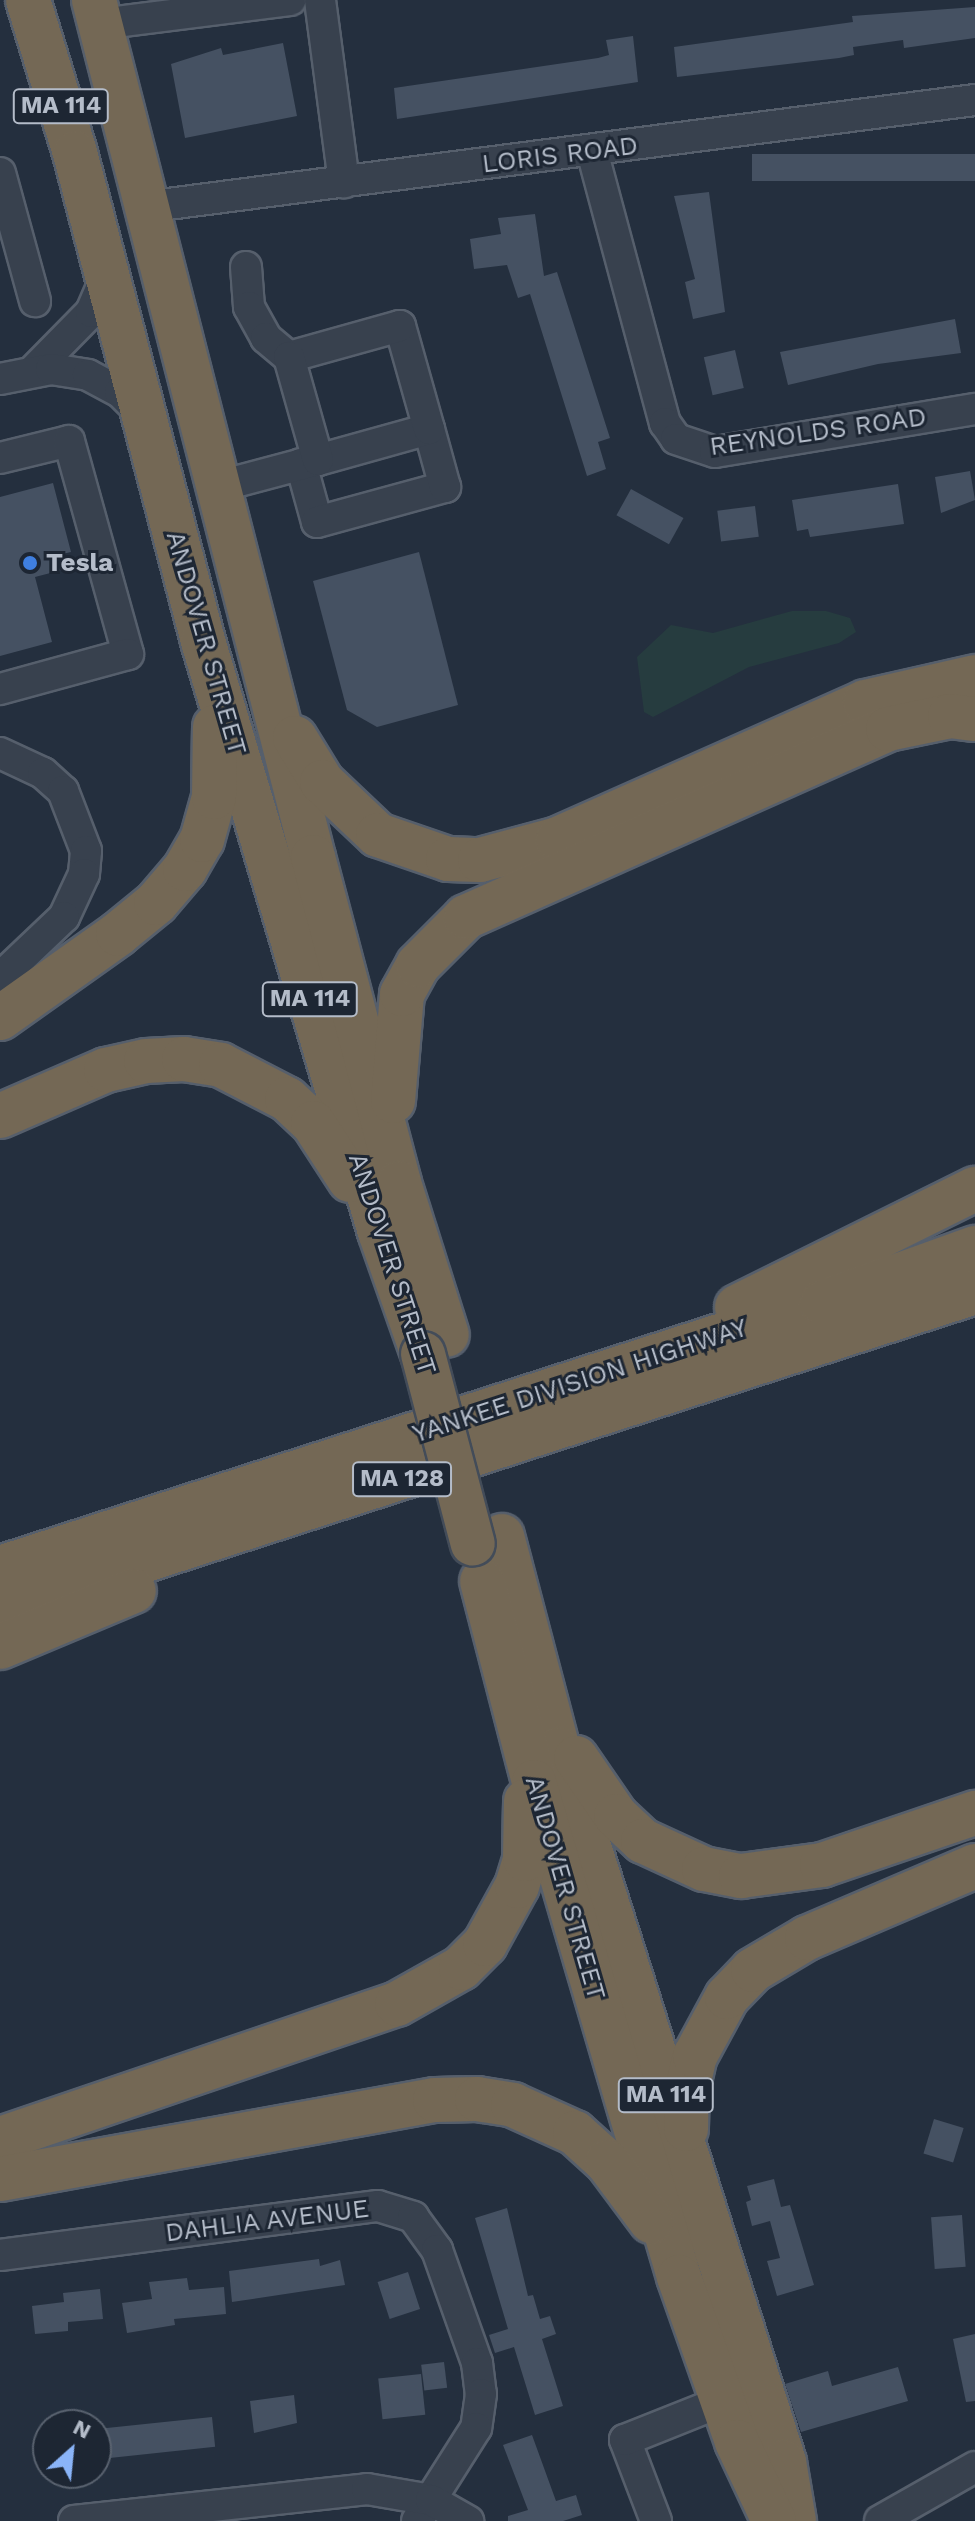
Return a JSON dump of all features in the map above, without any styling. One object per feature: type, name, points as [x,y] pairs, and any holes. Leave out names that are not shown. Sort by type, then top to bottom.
[{"type":"highway","name":"ANDOVER STREET","points":[[28,0],[91,214],[203,641],[380,1232],[437,1352]]},
{"type":"highway","name":"ANDOVER STREET","points":[[97,12],[145,207],[273,685],[399,1183],[437,1352],[679,2277],[706,2408],[774,2521]]},
{"type":"highway","points":[[91,214],[145,207]]},
{"type":"highway","points":[[0,1018],[156,903],[202,840],[218,760],[203,641]]},
{"type":"highway","points":[[273,685],[297,742],[350,813],[411,850],[480,860],[558,839],[865,702],[975,677]]},
{"type":"highway","points":[[399,1183],[392,1075],[402,994],[418,965],[466,917],[888,729],[950,716],[975,719]]},
{"type":"highway","points":[[0,1116],[106,1070],[146,1061],[184,1059],[221,1065],[287,1099],[313,1123],[380,1232]]},
{"type":"highway","points":[[604,1372],[975,1189]]},
{"type":"highway","name":"YANKEE DIVISION HIGHWAY","points":[[0,1568],[975,1248]]},
{"type":"highway","name":"YANKEE DIVISION HIGHWAY","points":[[0,1607],[321,1506],[975,1292]]},
{"type":"highway","points":[[803,1350],[975,1318]]},
{"type":"highway","points":[[0,1647],[321,1506]]},
{"type":"highway","points":[[0,1548],[71,1538],[171,1513]]},
{"type":"highway","name":"ANDOVER STREET","points":[[521,1677],[690,2172],[784,2462],[794,2521]]},
{"type":"highway","points":[[521,1677],[616,1816],[656,1849],[704,1869],[741,1876],[780,1874],[975,1813]]},
{"type":"highway","points":[[0,2139],[397,2004],[461,1968],[504,1914],[525,1859],[521,1677]]},
{"type":"highway","points":[[690,2172],[687,2090],[695,2056],[727,1997],[753,1970],[807,1938],[975,1866]]},
{"type":"highway","points":[[0,2179],[435,2100],[477,2099],[513,2105],[575,2133],[630,2189],[679,2277]]},
{"type":"street","points":[[97,12],[290,0]]},
{"type":"street","points":[[320,0],[344,182]]},
{"type":"street","name":"LORIS ROAD","points":[[145,207],[975,100]]},
{"type":"street","name":"REYNOLDS ROAD","points":[[592,151],[665,423],[676,439],[715,452],[975,409]]},
{"type":"street","points":[[0,173],[6,218],[35,301]]},
{"type":"street","points":[[246,267],[249,307],[266,338],[289,357],[310,462],[317,522],[445,487],[400,326],[289,357]]},
{"type":"street","points":[[34,370],[91,312],[107,275]]},
{"type":"street","points":[[0,379],[34,370],[88,375],[120,392],[145,417]]},
{"type":"street","points":[[220,486],[429,429]]},
{"type":"street","points":[[0,458],[69,441],[128,654],[0,689]]},
{"type":"street","points":[[0,753],[43,773],[63,791],[86,851],[84,874],[64,917],[0,978]]},
{"type":"street","name":"DAHLIA AVENUE","points":[[0,2255],[378,2206],[399,2209],[426,2231],[437,2250],[477,2363],[481,2394],[476,2428],[424,2510]]},
{"type":"street","points":[[656,2521],[625,2440],[706,2408]]},
{"type":"street","points":[[880,2521],[975,2467]]},
{"type":"street","points":[[74,2521],[367,2489],[424,2510],[468,2521]]},
{"type":"green space","points":[[792,611],[826,611],[850,618],[856,632],[839,643],[749,667],[653,717],[644,712],[637,657],[671,625],[713,633]]},
{"type":"building","points":[[975,7],[975,38],[904,48],[903,40],[853,47],[854,55],[839,58],[677,77],[674,47],[853,22],[852,16]]},
{"type":"building","points":[[633,36],[638,82],[397,119],[394,88],[598,58],[609,55],[606,40]]},
{"type":"building","points":[[283,43],[297,116],[185,138],[171,64],[221,48],[223,55]]},
{"type":"building","points":[[752,154],[975,154],[975,181],[752,181]]},
{"type":"building","points":[[709,192],[725,312],[693,319],[685,282],[695,279],[674,196]]},
{"type":"building","points":[[535,214],[544,276],[557,272],[610,438],[598,442],[606,469],[587,476],[530,294],[518,298],[507,265],[474,269],[470,239],[501,234],[498,218]]},
{"type":"building","points":[[955,319],[961,353],[878,364],[788,385],[780,352]]},
{"type":"building","points":[[735,350],[744,388],[713,395],[704,357]]},
{"type":"building","points":[[970,471],[975,500],[941,513],[935,477]]},
{"type":"building","name":"Tesla","points":[[53,483],[71,552],[58,555],[62,570],[35,577],[52,642],[0,656],[0,497]]},
{"type":"building","points":[[898,484],[904,524],[810,537],[808,529],[797,531],[792,500]]},
{"type":"building","points":[[631,489],[683,518],[669,544],[616,515]]},
{"type":"building","points":[[755,506],[759,537],[721,541],[717,511]]},
{"type":"building","points":[[419,552],[458,705],[377,727],[347,710],[313,581]]},
{"type":"building","points":[[934,2119],[964,2128],[953,2162],[923,2153]]},
{"type":"building","points":[[774,2179],[781,2207],[790,2205],[814,2285],[777,2296],[767,2261],[780,2258],[770,2221],[752,2226],[746,2202],[751,2200],[747,2186]]},
{"type":"building","points":[[507,2208],[528,2296],[533,2295],[540,2319],[550,2316],[556,2334],[542,2339],[563,2406],[535,2415],[514,2347],[495,2353],[489,2335],[508,2329],[475,2218]]},
{"type":"building","points":[[962,2215],[966,2267],[935,2269],[931,2217]]},
{"type":"building","points":[[319,2259],[320,2266],[340,2260],[345,2285],[232,2302],[229,2271]]},
{"type":"building","points":[[408,2272],[420,2309],[390,2319],[378,2282]]},
{"type":"building","points":[[187,2278],[189,2290],[224,2287],[226,2314],[174,2319],[175,2325],[127,2333],[122,2303],[152,2299],[149,2282]]},
{"type":"building","points":[[100,2289],[103,2319],[68,2322],[68,2331],[35,2334],[32,2306],[64,2302],[63,2293]]},
{"type":"building","points":[[975,2334],[975,2401],[966,2402],[953,2339]]},
{"type":"building","points":[[444,2362],[447,2388],[424,2391],[421,2365]]},
{"type":"building","points":[[898,2367],[908,2401],[801,2432],[785,2384],[828,2371],[832,2386]]},
{"type":"building","points":[[421,2374],[425,2415],[383,2419],[378,2378]]},
{"type":"building","points":[[294,2395],[297,2423],[254,2433],[250,2401]]},
{"type":"building","points":[[212,2417],[215,2447],[112,2458],[112,2428]]},
{"type":"building","points":[[532,2435],[556,2501],[576,2495],[582,2515],[563,2521],[508,2521],[508,2516],[528,2510],[503,2445]]},
{"type":"place","name":"Tesla","points":[[30,563]]}]
